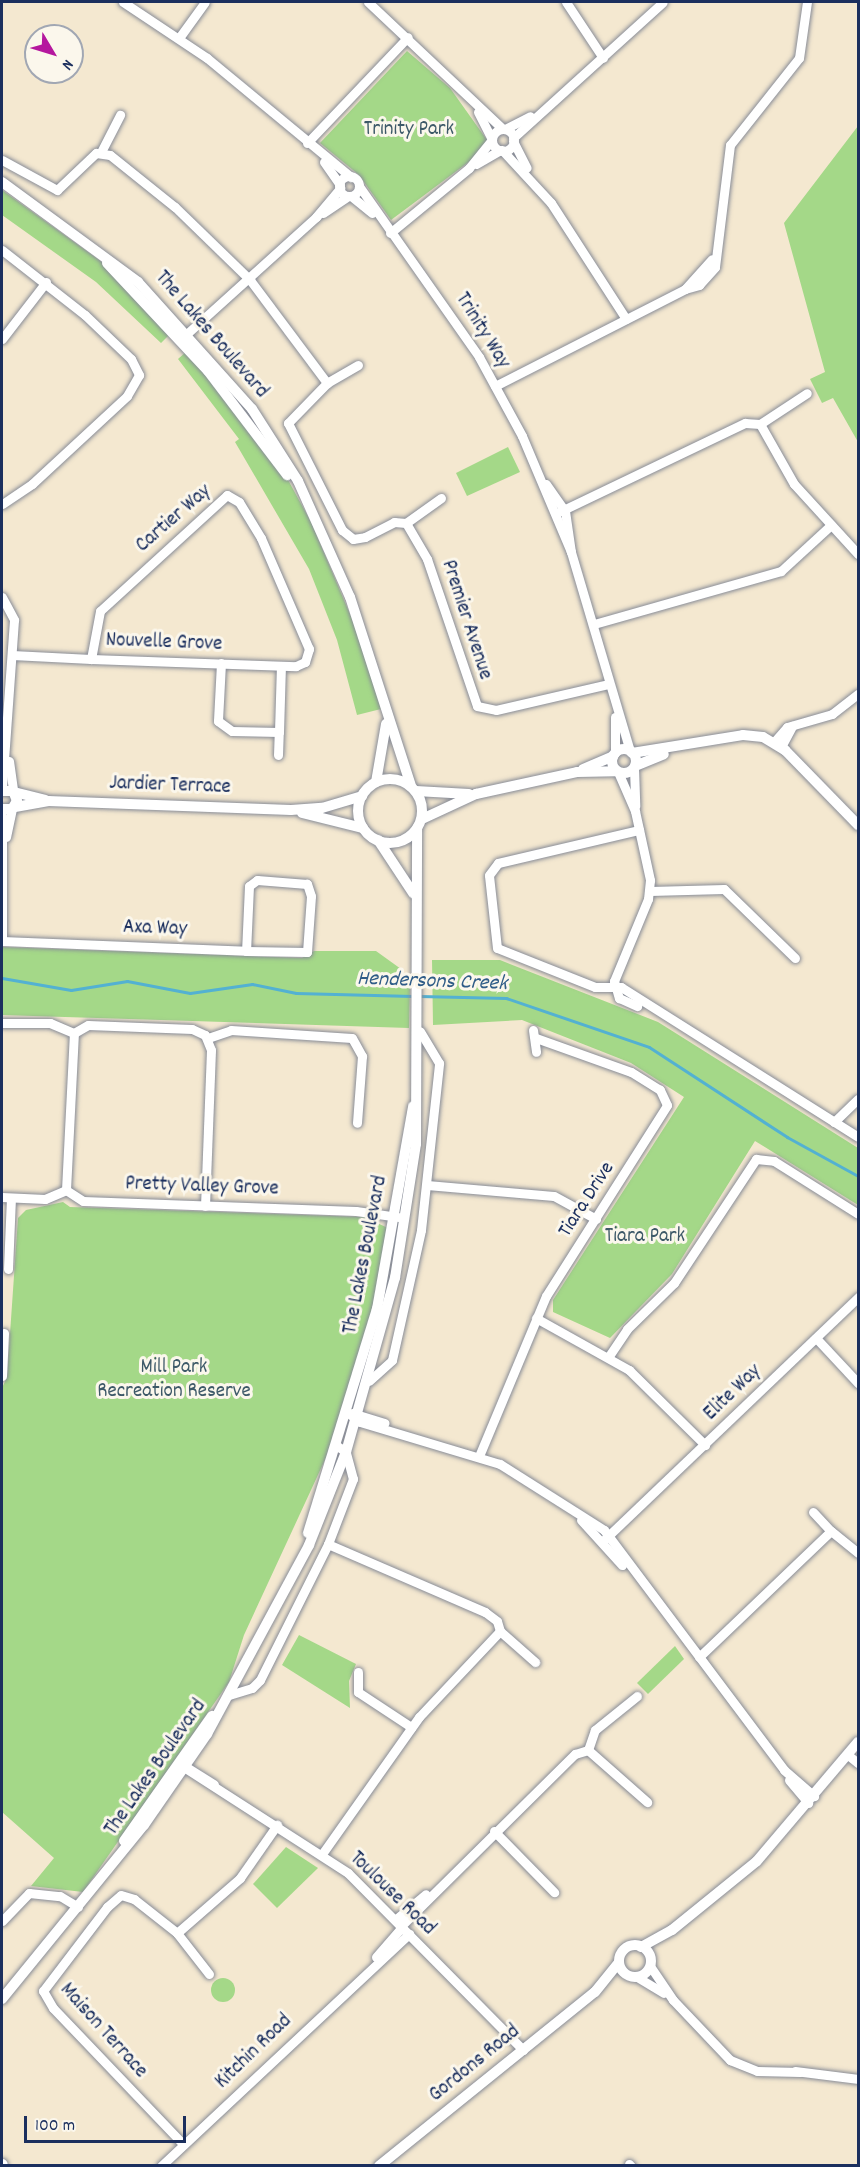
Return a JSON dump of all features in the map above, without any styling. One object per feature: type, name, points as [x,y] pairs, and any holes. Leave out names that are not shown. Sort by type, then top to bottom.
[{"type":"street","points":[[123,2],[179,38],[322,157],[351,177],[340,186],[316,217],[187,339]]},
{"type":"street","points":[[179,38],[205,2]]},
{"type":"street","points":[[368,2],[408,37],[475,108],[504,129],[513,140],[531,176],[626,319]]},
{"type":"street","points":[[566,2],[603,58]]},
{"type":"street","points":[[390,233],[469,168],[501,150],[513,140],[537,112],[603,58],[663,2]]},
{"type":"street","points":[[495,386],[685,289],[708,269],[717,245],[730,145],[799,58],[807,2]]},
{"type":"street","points":[[307,143],[408,37]]},
{"type":"street","points":[[475,108],[492,140],[531,176]]},
{"type":"street","points":[[469,168],[504,129],[537,112]]},
{"type":"street","points":[[2,160],[57,190],[101,152],[120,115]]},
{"type":"street","points":[[101,152],[158,193],[250,280],[327,383]]},
{"type":"street","points":[[322,157],[340,186]]},
{"type":"street","name":"Trinity Way","points":[[351,177],[495,386],[540,475],[562,510],[571,552],[594,624],[615,712],[631,752]]},
{"type":"street","name":"The Lakes Boulevard","points":[[2,182],[79,235],[187,339],[311,510],[350,597],[413,789]]},
{"type":"street","name":"Trinity Way","points":[[340,186],[349,196],[377,217]]},
{"type":"street","points":[[316,217],[349,196],[359,186]]},
{"type":"street","points":[[2,250],[46,282],[131,359],[139,380],[32,484],[2,504]]},
{"type":"street","points":[[2,339],[46,282]]},
{"type":"street","points":[[358,365],[327,383],[290,419],[287,429],[342,530],[358,539],[394,522],[406,522],[441,498]]},
{"type":"street","points":[[562,510],[745,423],[760,424],[807,393]]},
{"type":"street","points":[[760,424],[794,484],[858,554]]},
{"type":"street","name":"Cartier Way","points":[[91,659],[100,611],[227,495],[242,506],[273,561],[308,655]]},
{"type":"street","name":"Premier Avenue","points":[[406,522],[427,559],[477,706],[496,710],[609,684]]},
{"type":"street","points":[[594,624],[781,571],[831,525]]},
{"type":"street","points":[[2,597],[13,615],[8,753],[10,808],[5,845],[2,941]]},
{"type":"street","name":"Nouvelle Grove","points":[[12,655],[281,666],[300,666],[308,655]]},
{"type":"street","points":[[221,663],[221,727],[279,732]]},
{"type":"street","points":[[278,754],[281,666]]},
{"type":"street","points":[[777,744],[793,724],[832,714],[858,694]]},
{"type":"street","name":"The Lakes Boulevard","points":[[376,782],[386,711]]},
{"type":"street","name":"Trinity Way","points":[[614,755],[615,712]]},
{"type":"street","points":[[577,772],[614,755],[670,751],[743,735],[777,744],[858,825]]},
{"type":"street","points":[[476,794],[413,789],[394,779],[376,782],[362,796],[358,812],[363,828],[378,840],[396,843],[420,823],[476,794],[577,772],[617,772],[670,751]]},
{"type":"street","points":[[617,988],[650,891],[635,811],[634,767],[631,752]]},
{"type":"street","points":[[614,755],[617,772],[635,811]]},
{"type":"street","points":[[413,789],[420,823]]},
{"type":"street","name":"Jardier Terrace","points":[[8,790],[48,801]]},
{"type":"street","name":"Jardier Terrace","points":[[10,808],[48,801],[291,810],[322,808],[362,796]]},
{"type":"street","name":"Jardier Terrace","points":[[291,810],[363,828]]},
{"type":"street","points":[[2,815],[5,845]]},
{"type":"street","name":"The Lakes Boulevard","points":[[2,1999],[113,1862],[229,1695],[293,1575],[369,1381],[401,1217],[419,1069],[420,988],[416,899],[420,823]]},
{"type":"street","points":[[639,830],[492,867],[490,915],[497,948],[595,987],[617,988],[858,1137]]},
{"type":"street","name":"The Lakes Boulevard","points":[[378,840],[400,867],[416,899]]},
{"type":"street","name":"Axa Way","points":[[2,941],[246,951],[307,952],[309,886],[257,880],[248,890],[246,951]]},
{"type":"street","points":[[650,891],[724,889],[795,958]]},
{"type":"street","points":[[2,1023],[50,1023],[74,1033]]},
{"type":"street","points":[[74,1033],[88,1025],[192,1029],[208,1038],[231,1030],[352,1038],[362,1050],[357,1123]]},
{"type":"street","name":"The Lakes Boulevard","points":[[369,1381],[389,1365],[395,1349],[427,1185],[439,1063],[420,1031]]},
{"type":"street","points":[[8,1269],[6,1197],[45,1199],[66,1190],[74,1033]]},
{"type":"street","name":"Tiara Drive","points":[[478,1456],[536,1318],[660,1119],[667,1100],[631,1072],[534,1034],[536,1052]]},
{"type":"street","points":[[205,1206],[208,1038]]},
{"type":"street","points":[[834,1122],[858,1099]]},
{"type":"street","points":[[609,1356],[627,1329],[674,1283],[756,1159],[774,1161],[858,1214]]},
{"type":"street","points":[[427,1185],[554,1196],[596,1219]]},
{"type":"street","name":"Pretty Valley Grove","points":[[66,1190],[83,1201],[401,1217]]},
{"type":"street","name":"The Lakes Boulevard","points":[[355,1416],[401,1217]]},
{"type":"street","name":"Elite Way","points":[[607,1537],[858,1297]]},
{"type":"street","points":[[536,1318],[609,1356],[705,1445]]},
{"type":"street","points":[[2,1376],[4,1333]]},
{"type":"street","points":[[816,1338],[858,1383]]},
{"type":"street","points":[[355,1416],[478,1456],[520,1474],[607,1537],[784,1770],[811,1799]]},
{"type":"street","name":"The Lakes Boulevard","points":[[229,1695],[252,1688],[260,1680],[328,1544],[353,1479],[342,1449]]},
{"type":"street","points":[[813,1512],[831,1531],[858,1553]]},
{"type":"street","points":[[699,1657],[831,1531]]},
{"type":"street","points":[[328,1544],[485,1612],[497,1621],[500,1631],[535,1662]]},
{"type":"street","points":[[322,1854],[411,1727],[500,1631]]},
{"type":"street","points":[[358,1672],[358,1692],[411,1727]]},
{"type":"street","points":[[637,1696],[595,1730],[588,1750],[647,1802]]},
{"type":"street","points":[[855,1749],[858,1763]]},
{"type":"street","points":[[855,1749],[757,1861],[672,1930],[641,1947],[673,2000],[702,2030],[744,2061],[800,2072],[858,2079]]},
{"type":"street","name":"Kitchin Road","points":[[161,2166],[371,1964],[433,1890],[575,1754],[588,1750]]},
{"type":"street","name":"Toulouse Road","points":[[182,1765],[322,1854],[402,1927],[523,2050]]},
{"type":"street","points":[[177,1933],[240,1878],[277,1825]]},
{"type":"street","points":[[494,1832],[554,1892]]},
{"type":"street","points":[[2,1921],[29,1893],[60,1896],[78,1907]]},
{"type":"street","name":"Maison Terrace","points":[[183,2144],[53,2008],[43,1991],[116,1897],[134,1899],[177,1933],[209,1974]]},
{"type":"street","points":[[650,1962],[672,1930]]},
{"type":"street","name":"Gordons Road","points":[[379,2166],[595,1992],[619,1962],[624,1950],[641,1947]]},
{"type":"street","points":[[619,1962],[633,1977],[673,2000]]},
{"type":"street","name":"Gordons Road","points":[[595,1992],[633,1977],[650,1962]]},
{"type":"green space","name":"Trinity Park","points":[[407,51],[450,88],[487,140],[470,161],[391,220],[359,175],[320,143]]},
{"type":"green space","points":[[858,126],[858,442],[833,398],[822,403],[810,379],[825,372],[784,223]]},
{"type":"green space","points":[[2,190],[106,265],[171,333],[161,343],[96,282],[2,215]]},
{"type":"green space","points":[[187,351],[287,478],[311,522],[363,645],[381,709],[357,715],[337,640],[309,569],[235,442],[239,439],[178,359]]},
{"type":"green space","points":[[508,447],[520,472],[467,496],[456,473]]},
{"type":"green space","points":[[2,947],[302,958],[314,951],[376,951],[401,969],[410,985],[409,1028],[2,1015]]},
{"type":"green space","name":"Tiara Park","points":[[432,960],[500,960],[658,1022],[858,1148],[858,1205],[755,1141],[672,1274],[610,1338],[553,1312],[553,1300],[684,1097],[631,1063],[522,1020],[433,1025]]},
{"type":"green space","name":"Mill Park Recreation Reserve","points":[[63,1202],[70,1207],[364,1217],[388,1228],[380,1283],[342,1423],[244,1635],[229,1682],[83,1892],[31,1886],[54,1858],[2,1812],[2,1388],[7,1377],[18,1218],[26,1210]]},
{"type":"green space","points":[[299,1635],[356,1664],[349,1681],[350,1708],[282,1665]]},
{"type":"green space","points":[[675,1646],[684,1659],[648,1694],[637,1683]]},
{"type":"green space","points":[[286,1847],[318,1868],[277,1908],[253,1884]]},
{"type":"green space","points":[[223,1978],[231,1982],[235,1990],[231,1998],[223,2002],[215,1998],[211,1990],[215,1982]]},
{"type":"waterway","name":"Hendersons Creek","points":[[2,978],[71,990],[127,981],[190,993],[252,984],[296,993],[413,996]]},
{"type":"waterway","name":"Hendersons Creek","points":[[420,996],[506,998],[649,1047],[787,1137],[858,1176]]}]
